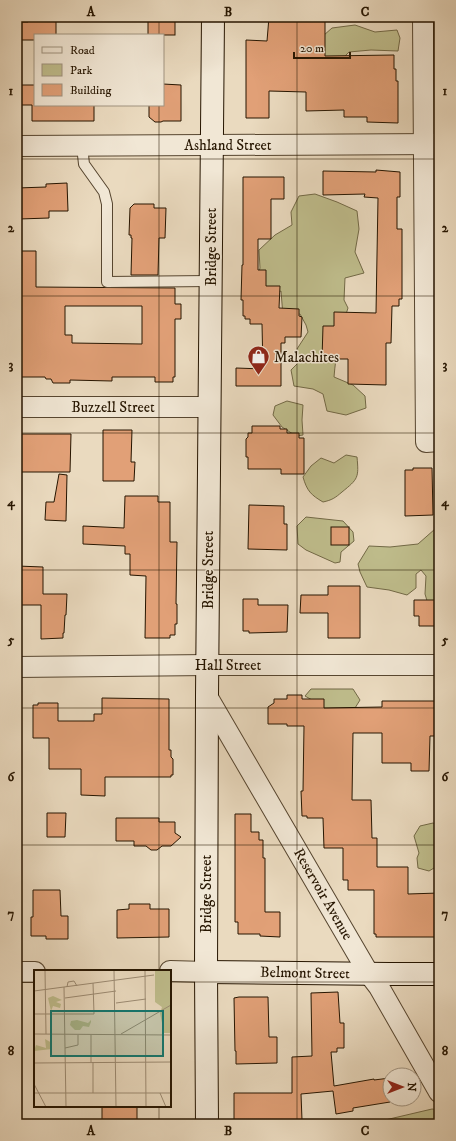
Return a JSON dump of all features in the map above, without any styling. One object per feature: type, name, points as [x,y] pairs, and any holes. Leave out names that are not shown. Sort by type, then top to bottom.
[{"type":"main road","name":"Bridge Street","points":[[207,1124],[207,696],[213,17]]},
{"type":"main road","name":"Belmont Street","points":[[206,972],[374,981],[439,974]]},
{"type":"street","points":[[423,17],[431,144],[433,442]]},
{"type":"street","name":"Ashland Street","points":[[17,146],[431,144]]},
{"type":"street","name":"Buzzell Street","points":[[17,408],[209,408]]},
{"type":"street","name":"Hall Street","points":[[17,667],[439,665]]},
{"type":"street","name":"Reservoir Avenue","points":[[207,696],[439,1092]]},
{"type":"street","name":"Belmont Street","points":[[171,971],[206,972]]},
{"type":"street","points":[[17,972],[34,972]]},
{"type":"lane","points":[[82,146],[84,164],[104,192],[107,204],[107,282],[210,281]]},
{"type":"green space","points":[[355,25],[375,32],[397,30],[400,38],[398,51],[371,50],[349,52],[342,59],[331,64],[276,33],[315,43],[332,28]]},
{"type":"green space","points":[[315,194],[357,211],[359,229],[355,252],[364,273],[345,278],[344,300],[348,308],[339,342],[334,377],[353,385],[365,396],[366,408],[346,415],[327,411],[323,394],[313,389],[294,386],[291,370],[298,363],[297,349],[308,332],[306,325],[300,314],[283,316],[281,291],[271,295],[254,289],[260,268],[259,250],[275,235],[292,225],[291,212],[299,196]]},
{"type":"green space","points":[[287,401],[303,405],[303,435],[296,436],[282,427],[273,415],[275,406]]},
{"type":"green space","points":[[346,455],[357,457],[358,470],[356,478],[337,496],[331,500],[323,502],[310,492],[303,477],[311,466],[321,458],[334,463]]},
{"type":"green space","points":[[306,517],[343,521],[353,532],[354,541],[341,552],[340,562],[335,563],[306,550],[298,544],[297,526]]},
{"type":"green space","points":[[435,529],[439,533],[439,608],[428,604],[425,594],[426,576],[421,570],[416,574],[416,588],[407,595],[389,590],[367,587],[358,564],[369,546],[390,547],[418,544]]},
{"type":"green space","points":[[311,689],[353,689],[360,700],[350,716],[328,734],[321,705],[305,696]]},
{"type":"green space","points":[[433,823],[439,826],[439,865],[429,871],[418,868],[417,858],[419,853],[414,836],[420,826]]},
{"type":"green space","points":[[432,1109],[439,1110],[439,1124],[368,1124]]},
{"type":"building","points":[[28,17],[56,17],[56,34],[34,34],[34,40],[17,40],[17,22],[28,22]]},
{"type":"building","points":[[269,17],[325,17],[325,56],[394,55],[394,69],[396,69],[396,81],[398,81],[398,123],[367,122],[367,117],[344,117],[344,110],[306,111],[306,92],[269,91],[269,118],[246,118],[246,40],[267,41]]},
{"type":"building","points":[[148,19],[175,19],[175,35],[148,34]]},
{"type":"building","points":[[164,84],[181,85],[181,121],[155,122],[149,117],[149,106],[164,106]]},
{"type":"building","points":[[18,85],[34,85],[34,106],[94,106],[94,121],[32,121],[32,105],[19,105]]},
{"type":"building","points":[[376,170],[400,172],[400,197],[397,197],[397,229],[402,229],[402,299],[399,299],[399,306],[392,306],[391,343],[386,343],[386,385],[348,384],[348,359],[322,359],[323,326],[334,326],[334,312],[376,313],[378,198],[364,197],[365,194],[323,195],[323,171],[376,172]]},
{"type":"building","points":[[243,177],[284,177],[284,199],[271,199],[271,239],[258,239],[258,270],[266,270],[266,286],[280,286],[279,308],[299,309],[299,316],[302,317],[301,337],[285,337],[285,343],[281,343],[281,386],[236,386],[236,368],[263,369],[262,324],[250,324],[250,319],[245,319],[245,316],[243,316],[243,300],[241,300],[243,265]]},
{"type":"building","points":[[67,183],[68,211],[49,211],[49,218],[19,219],[17,188],[46,187],[46,184]]},
{"type":"building","points":[[134,204],[154,204],[154,208],[166,208],[165,238],[159,238],[158,275],[131,275],[132,238],[131,235],[129,235],[130,208]]},
{"type":"building","points":[[17,251],[36,251],[36,287],[175,288],[175,304],[181,304],[181,319],[175,319],[175,377],[173,377],[173,382],[155,382],[155,377],[112,377],[112,381],[70,380],[70,383],[53,383],[51,379],[46,379],[45,377],[17,377]],"holes":[[[65,306],[142,306],[142,344],[72,343],[72,335],[65,335]]]},
{"type":"building","points":[[252,426],[280,426],[280,429],[287,429],[287,433],[299,433],[299,438],[304,438],[304,474],[281,474],[281,469],[248,469],[246,439],[248,437],[248,433],[252,433]]},
{"type":"building","points":[[103,430],[132,430],[131,462],[135,462],[134,481],[103,481]]},
{"type":"building","points":[[17,434],[71,434],[70,472],[17,472]]},
{"type":"building","points":[[413,468],[432,468],[433,515],[405,516],[405,470],[413,470]]},
{"type":"building","points":[[59,474],[67,475],[66,521],[45,520],[46,502],[54,502]]},
{"type":"building","points":[[125,496],[158,496],[158,502],[170,502],[170,542],[177,542],[177,624],[175,624],[175,635],[170,635],[170,638],[145,638],[146,576],[130,575],[130,554],[125,554],[125,546],[83,544],[83,526],[124,528]]},
{"type":"building","points":[[249,505],[284,506],[284,524],[287,524],[287,550],[248,549]]},
{"type":"building","points":[[331,527],[349,527],[349,545],[331,545]]},
{"type":"building","points":[[17,566],[43,567],[43,594],[67,594],[63,638],[41,639],[41,605],[17,605]]},
{"type":"building","points":[[328,586],[360,586],[360,638],[328,638],[328,613],[300,613],[301,595],[328,595]]},
{"type":"building","points":[[243,599],[258,599],[258,605],[288,605],[287,632],[249,633],[249,631],[243,631]]},
{"type":"building","points":[[414,600],[439,600],[439,626],[419,626],[419,616],[414,616]]},
{"type":"building","points":[[287,695],[302,695],[302,699],[324,699],[324,708],[382,707],[382,701],[435,701],[435,736],[430,736],[429,771],[411,771],[411,763],[382,763],[382,733],[353,733],[352,800],[371,800],[372,838],[377,838],[377,867],[408,867],[408,894],[439,893],[439,937],[376,937],[376,934],[374,934],[374,890],[348,890],[348,880],[343,880],[343,848],[324,848],[323,818],[307,818],[307,816],[302,816],[301,791],[303,791],[304,726],[268,724],[268,707],[274,703],[274,699],[287,699]]},
{"type":"building","points":[[102,698],[169,699],[169,750],[171,750],[171,757],[173,759],[173,775],[171,775],[171,777],[105,777],[105,796],[81,795],[81,769],[49,769],[49,738],[33,738],[33,705],[38,705],[38,703],[58,703],[58,721],[94,721],[94,714],[102,714]]},
{"type":"building","points":[[47,813],[66,813],[65,837],[47,837]]},
{"type":"building","points":[[235,814],[251,814],[251,832],[259,832],[259,840],[263,840],[263,858],[265,858],[265,912],[280,912],[280,937],[260,936],[260,934],[238,934],[238,922],[235,922]]},
{"type":"building","points":[[116,818],[159,818],[159,822],[175,822],[175,833],[181,837],[171,846],[162,846],[157,850],[151,850],[146,846],[134,846],[134,841],[116,841]]},
{"type":"building","points":[[33,890],[60,890],[61,916],[68,916],[68,939],[46,939],[46,936],[31,936]]},
{"type":"building","points":[[129,904],[150,904],[150,909],[169,909],[169,937],[117,938],[117,910],[129,909]]},
{"type":"building","points":[[338,992],[340,1023],[344,1023],[344,1048],[337,1048],[337,1052],[331,1052],[334,1086],[382,1079],[382,1103],[353,1108],[353,1111],[336,1114],[333,1091],[301,1094],[302,1120],[254,1120],[250,1122],[234,1120],[234,1093],[292,1093],[292,1057],[312,1056],[311,993]]},
{"type":"building","points":[[268,997],[269,1037],[277,1037],[277,1063],[236,1064],[234,998]]},
{"type":"building","points":[[102,1107],[137,1107],[137,1124],[102,1124]]},
{"type":"place","name":"Malachites","points":[[259,376]]}]
